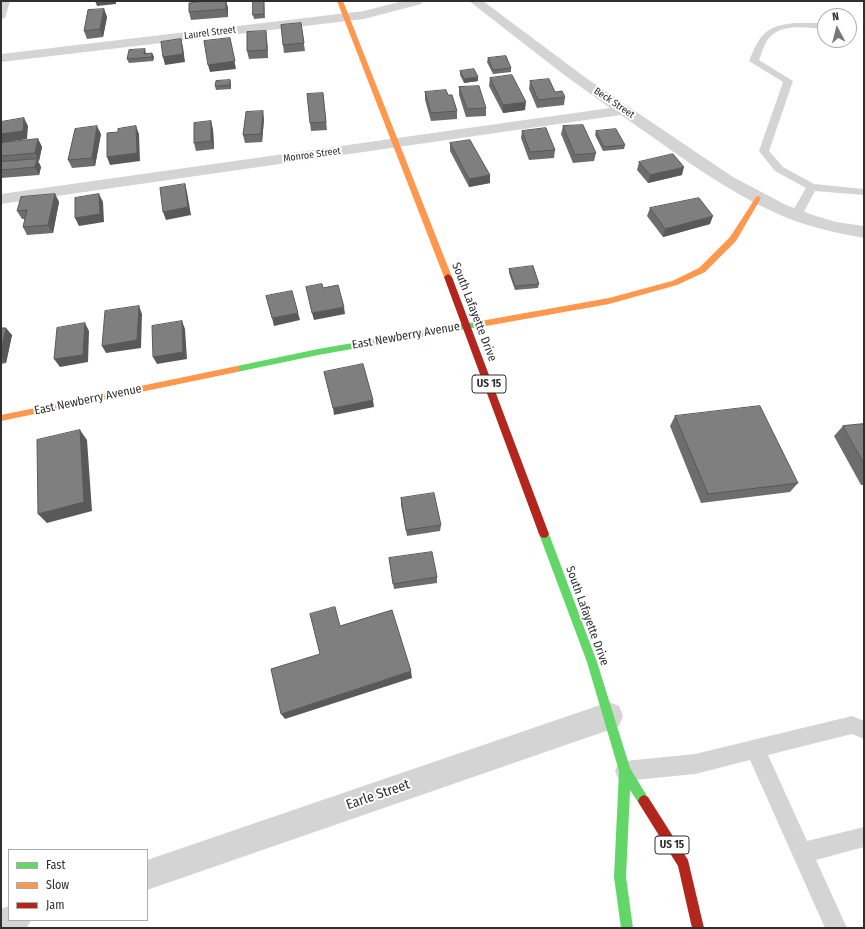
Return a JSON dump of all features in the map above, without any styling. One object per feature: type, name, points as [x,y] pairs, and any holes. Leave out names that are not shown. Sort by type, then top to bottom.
[{"type":"main road","name":"South Lafayette Drive","points":[[340,1],[467,326],[592,662],[625,771],[684,864],[698,928]]},
{"type":"main road","name":"East Newberry Avenue","points":[[1,418],[318,352],[610,301],[647,292],[688,277],[702,270],[733,239],[758,198]]},
{"type":"main road","name":"South Lafayette Drive","points":[[625,771],[620,877],[627,928]]},
{"type":"street","points":[[1,14],[4,1]]},
{"type":"street","name":"Laurel Street","points":[[1,58],[346,17],[377,12],[417,1]]},
{"type":"street","name":"Beck Street","points":[[475,1],[581,81],[721,176],[758,198]]},
{"type":"street","name":"Monroe Street","points":[[1,199],[624,110]]},
{"type":"street","points":[[758,198],[835,228],[864,232]]},
{"type":"street","name":"Earle Street","points":[[148,875],[609,716]]},
{"type":"street","points":[[1,925],[12,921]]},
{"type":"lane","points":[[817,25],[801,24],[782,27],[767,35],[754,61],[788,81],[764,151],[779,169],[812,187],[864,192]]},
{"type":"lane","points":[[797,214],[812,187]]},
{"type":"lane","points":[[625,771],[695,764],[852,725],[864,730]]},
{"type":"lane","points":[[755,749],[836,928]]},
{"type":"lane","points":[[802,853],[864,837]]},
{"type":"building","points":[[198,1],[226,1],[226,9],[189,12],[189,3]]},
{"type":"building","points":[[253,1],[264,1],[264,14],[253,15]]},
{"type":"building","points":[[104,9],[100,29],[84,31],[88,10]]},
{"type":"building","points":[[301,23],[304,43],[283,45],[281,25]]},
{"type":"building","points":[[266,31],[267,50],[247,51],[247,32]]},
{"type":"building","points":[[230,38],[235,61],[208,65],[204,41]]},
{"type":"building","points":[[181,39],[183,54],[163,57],[161,42]]},
{"type":"building","points":[[145,49],[144,54],[152,53],[152,57],[127,59],[129,50]]},
{"type":"building","points":[[506,56],[511,68],[493,70],[488,58]]},
{"type":"building","points":[[474,69],[478,77],[464,79],[460,71]]},
{"type":"building","points":[[512,75],[526,102],[503,105],[490,78]]},
{"type":"building","points":[[549,79],[555,92],[562,91],[565,97],[538,100],[530,81]]},
{"type":"building","points":[[230,80],[230,85],[215,86],[216,81]]},
{"type":"building","points":[[479,86],[486,108],[467,109],[459,87]]},
{"type":"building","points":[[446,90],[448,95],[452,95],[457,111],[431,113],[425,92]]},
{"type":"building","points":[[323,93],[326,122],[310,123],[307,94]]},
{"type":"building","points":[[263,111],[261,134],[243,135],[246,112]]},
{"type":"building","points":[[24,118],[23,131],[1,134],[1,122]]},
{"type":"building","points":[[211,121],[211,141],[194,143],[194,123]]},
{"type":"building","points":[[583,125],[596,153],[575,155],[563,126]]},
{"type":"building","points":[[97,126],[92,158],[68,160],[75,129]]},
{"type":"building","points":[[136,126],[137,153],[107,157],[107,133],[118,132],[118,129]]},
{"type":"building","points":[[546,128],[555,150],[530,152],[522,131]]},
{"type":"building","points":[[616,129],[625,145],[604,147],[596,131]]},
{"type":"building","points":[[38,139],[35,153],[1,156],[1,143]]},
{"type":"building","points":[[470,140],[490,175],[469,179],[450,143]]},
{"type":"building","points":[[673,154],[684,167],[650,175],[639,162]]},
{"type":"building","points":[[37,159],[35,167],[1,170],[1,162]]},
{"type":"building","points":[[185,184],[188,207],[163,212],[160,188]]},
{"type":"building","points":[[55,194],[48,225],[23,227],[27,210],[17,211],[21,197]]},
{"type":"building","points":[[99,194],[100,214],[75,218],[75,198]]},
{"type":"building","points":[[699,198],[713,216],[665,229],[650,208]]},
{"type":"building","points":[[533,266],[539,284],[515,286],[509,269]]},
{"type":"building","points":[[322,284],[323,288],[338,285],[344,307],[312,313],[306,287]]},
{"type":"building","points":[[292,291],[298,313],[272,318],[266,296]]},
{"type":"building","points":[[139,306],[137,340],[102,346],[105,311]]},
{"type":"building","points":[[182,321],[183,352],[153,357],[152,326]]},
{"type":"building","points":[[85,323],[83,355],[54,359],[57,328]]},
{"type":"building","points":[[1,328],[6,328],[1,351]]},
{"type":"building","points":[[363,364],[373,400],[333,408],[324,372]]},
{"type":"building","points":[[760,406],[798,483],[708,494],[675,416]]},
{"type":"building","points":[[864,424],[864,464],[843,426]]},
{"type":"building","points":[[80,430],[84,502],[38,514],[37,440]]},
{"type":"building","points":[[434,493],[441,525],[406,530],[401,498]]},
{"type":"building","points":[[432,552],[437,577],[393,584],[389,558]]},
{"type":"building","points":[[335,607],[340,626],[392,610],[411,671],[281,714],[271,669],[320,654],[310,614]]},
{"type":"traffic: fast","points":[[237,369],[318,352],[486,323]]},
{"type":"traffic: fast","points":[[544,534],[592,662],[625,771],[644,801]]},
{"type":"traffic: fast","points":[[625,771],[620,877],[627,928]]},
{"type":"traffic: slow","points":[[340,1],[448,277]]},
{"type":"traffic: slow","points":[[486,323],[609,301],[674,283],[702,270],[733,239],[758,198]]},
{"type":"traffic: slow","points":[[1,418],[237,369]]},
{"type":"traffic: jam","points":[[448,277],[544,534]]},
{"type":"traffic: jam","points":[[644,801],[684,864],[698,928]]}]
